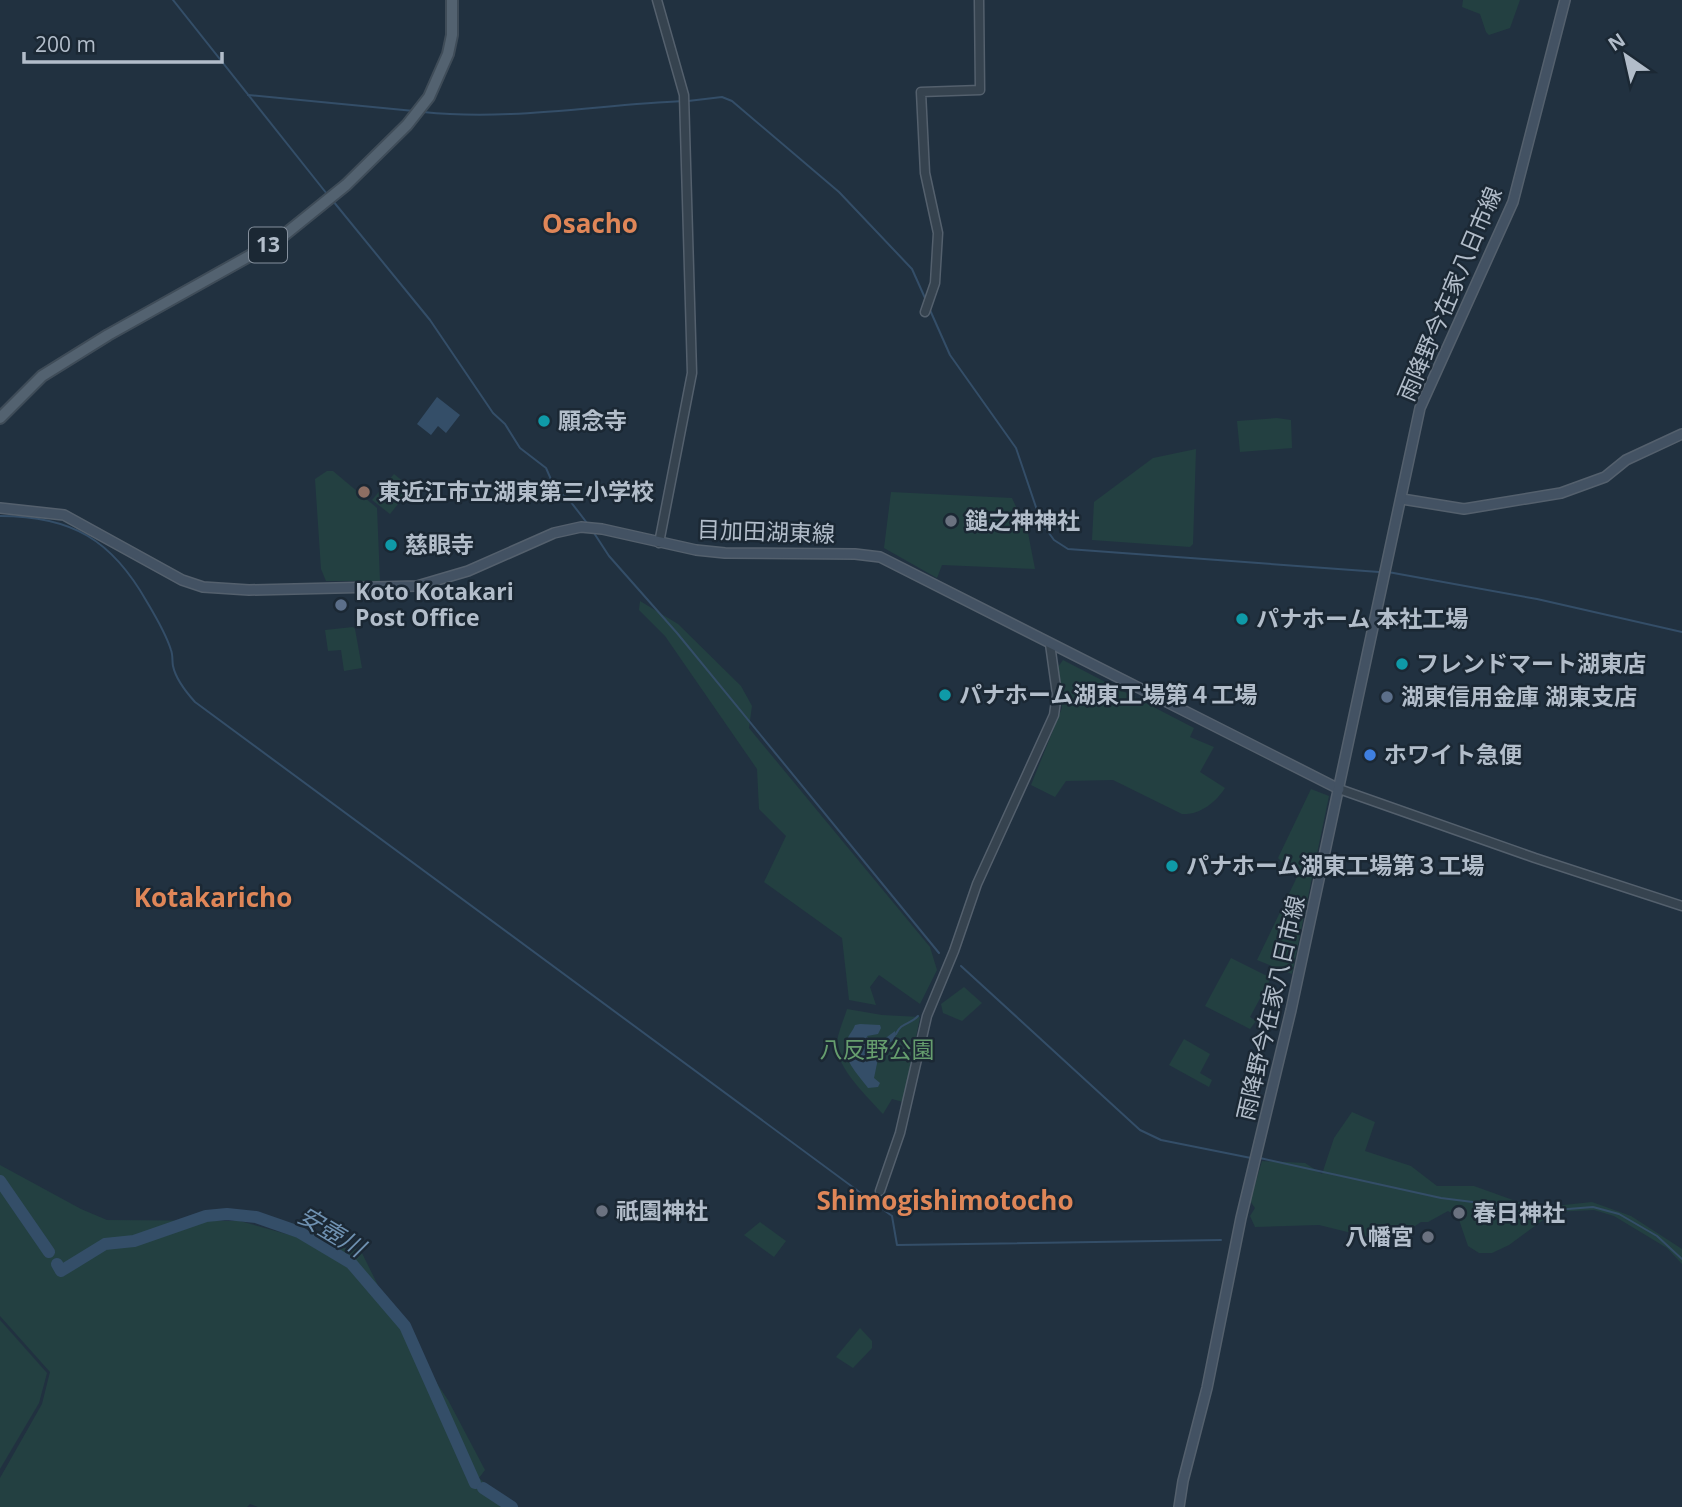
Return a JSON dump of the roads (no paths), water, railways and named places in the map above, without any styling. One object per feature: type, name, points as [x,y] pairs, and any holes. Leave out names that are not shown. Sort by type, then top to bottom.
[{"type":"main road","name":"13","points":[[0,418],[42,376],[108,335],[278,240],[346,185],[407,125],[429,97],[448,54],[452,35],[452,0]]},
{"type":"main road","name":"雨降野今在家八日市線","points":[[1180,1507],[1186,1468],[1207,1388],[1241,1218],[1291,1010],[1420,408],[1513,202],[1565,0]]},
{"type":"main road","points":[[1402,499],[1464,509],[1561,493],[1605,477],[1626,460],[1682,434]]},
{"type":"main road","name":"目加田湖東線","points":[[0,508],[64,514],[182,580],[203,587],[249,590],[417,586],[468,571],[554,533],[581,527],[725,553],[855,554],[880,557],[1339,789]]},
{"type":"street","points":[[657,0],[684,95],[692,373],[659,542]]},
{"type":"street","points":[[925,312],[938,261],[938,233],[925,173],[921,92],[980,90],[979,0]]},
{"type":"street","points":[[880,1191],[900,1133],[927,1016],[954,951],[977,884],[1054,715],[1057,694],[1050,644]]},
{"type":"street","points":[[1339,789],[1682,906]]},
{"type":"water","points":[[437,397],[460,415],[446,433],[438,426],[431,435],[417,424]]},
{"type":"water","points":[[855,1025],[880,1025],[878,1034],[867,1036],[875,1046],[895,1031],[893,1041],[880,1049],[874,1078],[880,1083],[878,1087],[868,1088],[846,1054],[848,1038]]},
{"type":"waterway","points":[[173,0],[327,194]]},
{"type":"waterway","points":[[248,95],[414,111]]},
{"type":"waterway","points":[[688,101],[722,97],[732,101],[839,192],[912,269],[925,298]]},
{"type":"waterway","points":[[423,112],[521,114],[683,101]]},
{"type":"waterway","points":[[333,201],[430,320],[520,448],[546,468],[557,493],[567,497],[587,523]]},
{"type":"waterway","points":[[930,310],[950,355],[1016,448],[1041,522],[1054,540],[1068,549],[1379,572]]},
{"type":"waterway","points":[[0,516],[26,517],[69,527],[104,548],[134,581],[150,608],[169,644],[176,676],[195,702],[892,1216],[897,1245],[1221,1240]]},
{"type":"waterway","points":[[594,533],[609,556],[677,633],[939,953]]},
{"type":"waterway","points":[[1388,572],[1537,599],[1682,632]]},
{"type":"waterway","points":[[961,966],[1140,1130],[1161,1140],[1251,1158]]},
{"type":"waterway","points":[[896,1034],[900,1027],[918,1016]]},
{"type":"waterway","points":[[1260,1158],[1441,1198],[1543,1211],[1593,1207],[1619,1214],[1657,1236],[1682,1259]]},
{"type":"waterway","name":"安壺川","points":[[0,1181],[49,1252]]},
{"type":"waterway","name":"安壺川","points":[[57,1264],[61,1271],[105,1244],[134,1241],[206,1216],[227,1214],[256,1217],[299,1232],[351,1263],[405,1326],[475,1483]]},
{"type":"waterway","name":"安壺川","points":[[483,1488],[512,1507]]},
{"type":"place","name":"願念寺","points":[[544,421]]},
{"type":"place","name":"東近江市立湖東第三小学校","points":[[364,492]]},
{"type":"place","name":"鎚之神神社","points":[[951,521]]},
{"type":"place","name":"慈眼寺","points":[[391,545]]},
{"type":"place","name":"Koto Kotakari Post Office","points":[[341,605]]},
{"type":"place","name":"パナホーム 本社工場","points":[[1242,619]]},
{"type":"place","name":"フレンドマート湖東店","points":[[1402,664]]},
{"type":"place","name":"パナホーム湖東工場第４工場","points":[[945,695]]},
{"type":"place","name":"湖東信用金庫 湖東支店","points":[[1387,697]]},
{"type":"place","name":"ホワイト急便","points":[[1370,755]]},
{"type":"place","name":"パナホーム湖東工場第３工場","points":[[1172,866]]},
{"type":"place","name":"祇園神社","points":[[602,1211]]},
{"type":"place","name":"春日神社","points":[[1459,1213]]},
{"type":"place","name":"八幡宮","points":[[1428,1237]]},
{"type":"district","name":"Osacho","points":[[590,224]]},
{"type":"district","name":"Kotakaricho","points":[[213,898]]},
{"type":"district","name":"Shimogishimotocho","points":[[945,1201]]},
{"type":"park label","name":"八反野公園","points":[[877,1050]]}]
